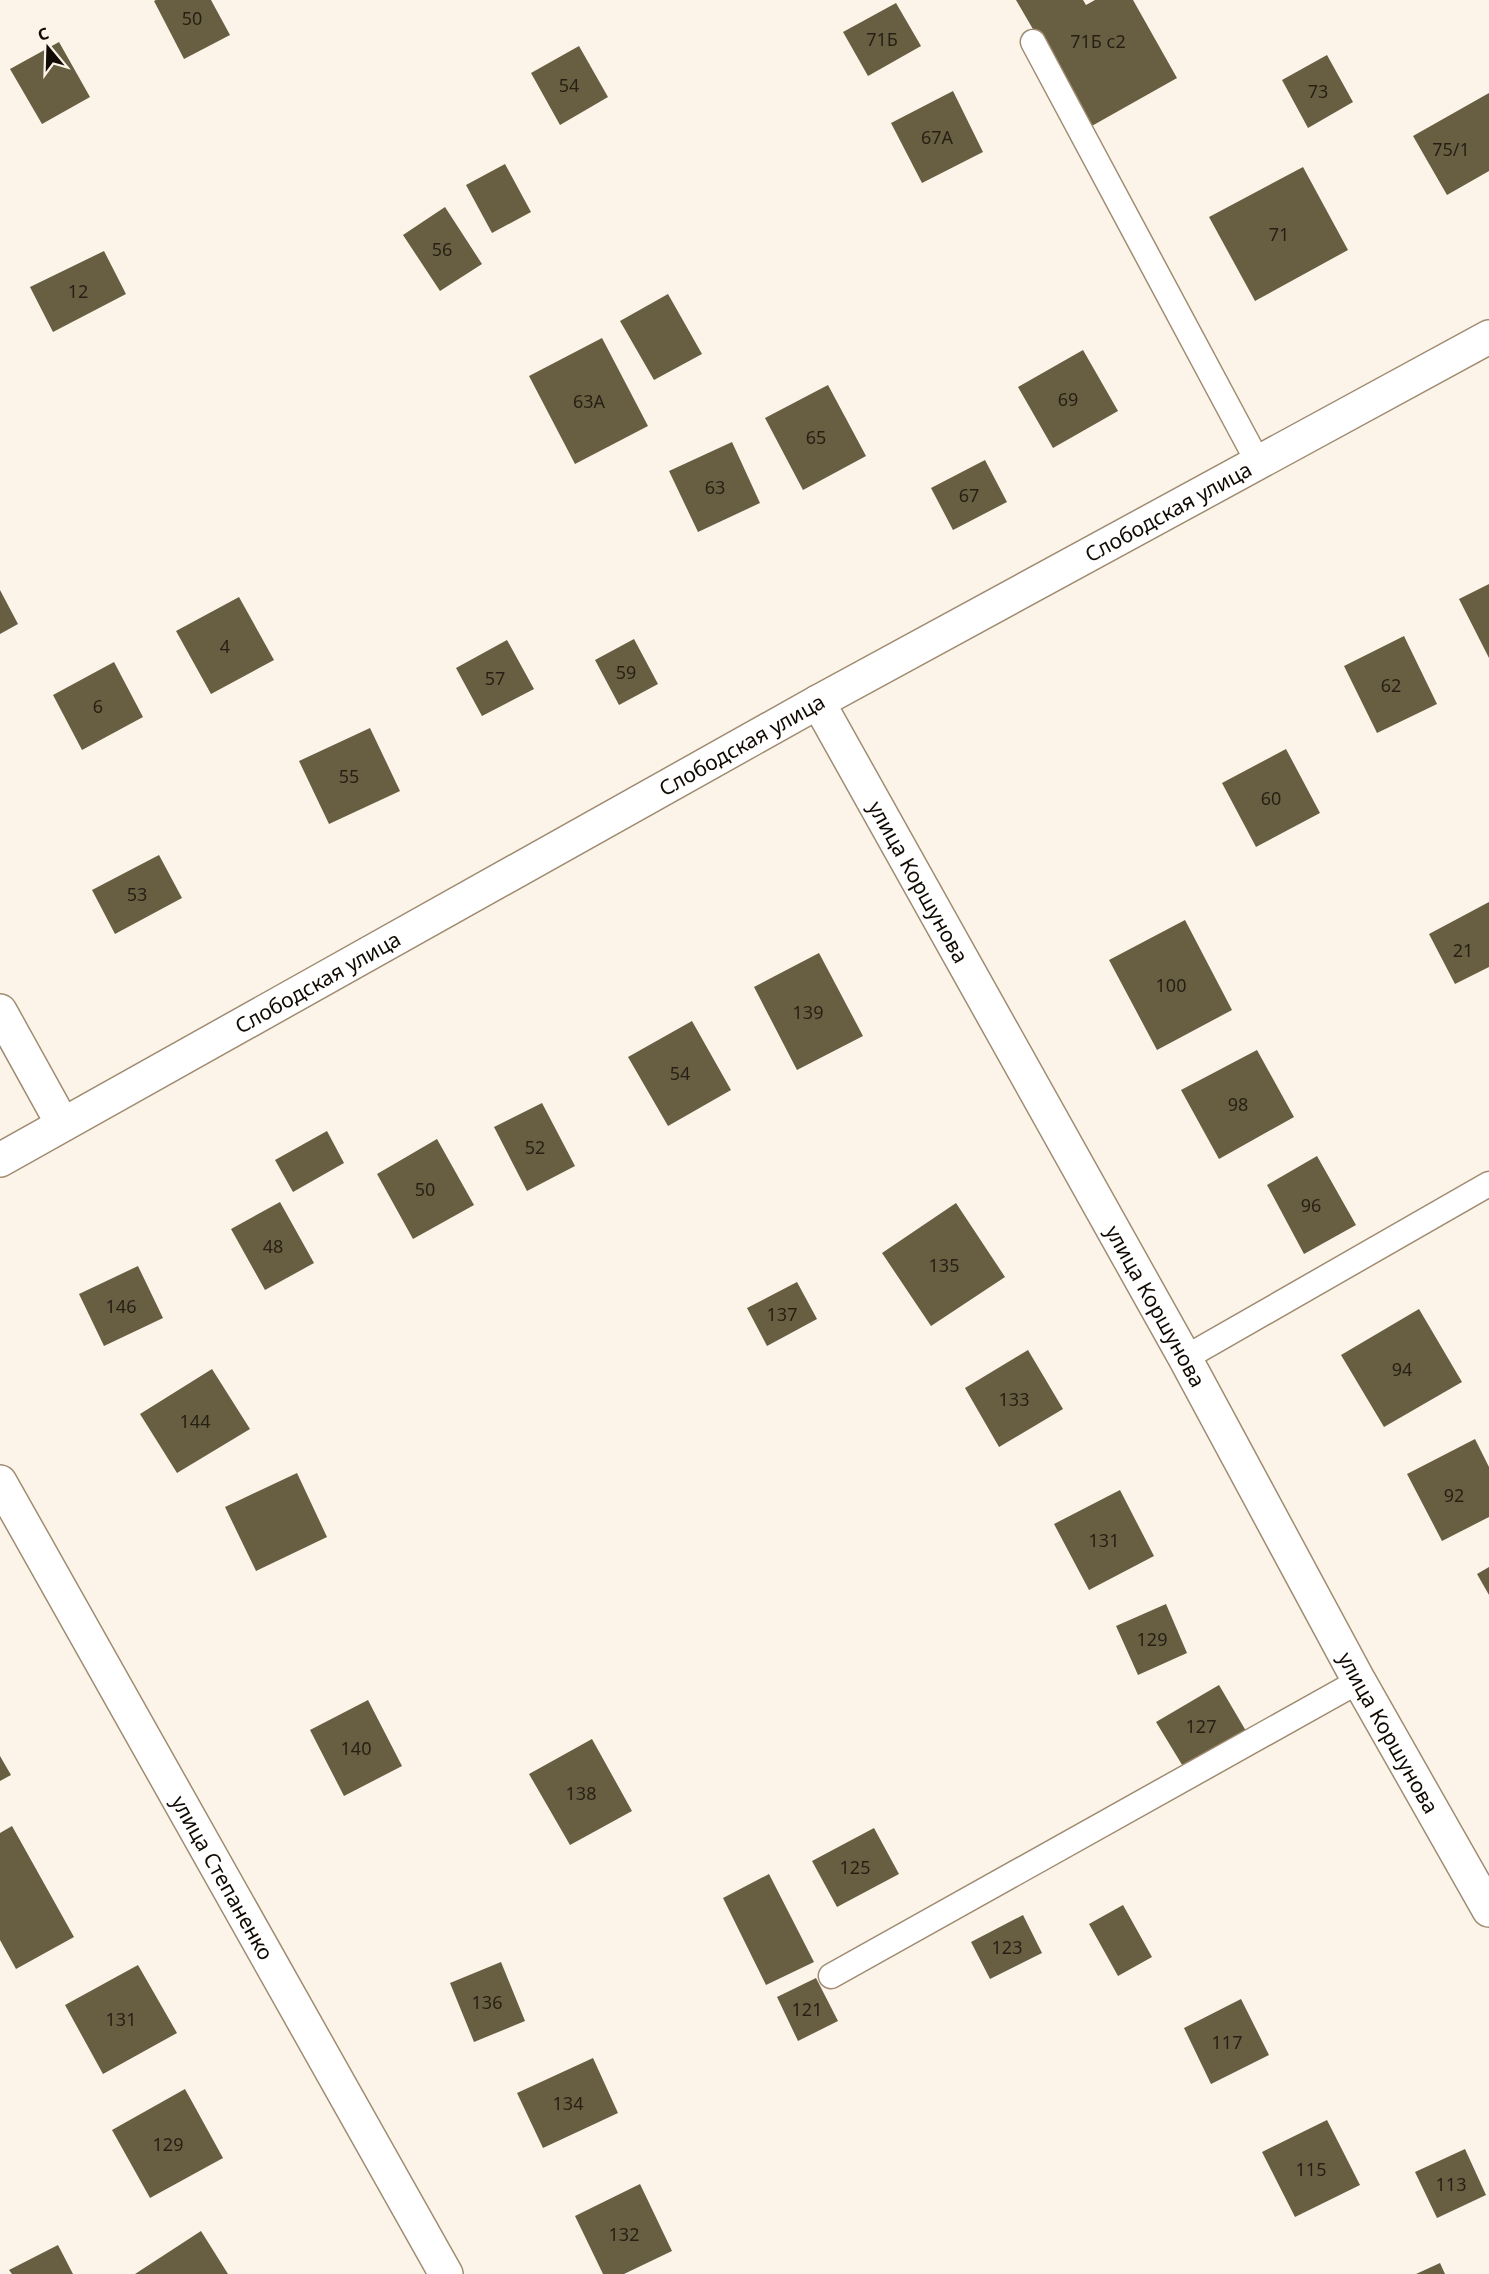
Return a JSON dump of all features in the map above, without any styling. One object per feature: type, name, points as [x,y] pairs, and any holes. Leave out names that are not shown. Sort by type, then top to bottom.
[{"type":"street","name":"Слободская улица","points":[[0,1160],[62,1123],[818,702],[1489,337]]},
{"type":"street","name":"улица Коршунова","points":[[818,702],[1185,1358],[1359,1681],[1489,1910]]},
{"type":"street","points":[[0,1011],[62,1123]]},
{"type":"street","name":"улица Степаненко","points":[[0,1482],[446,2274]]},
{"type":"lane","points":[[1033,42],[1259,464]]},
{"type":"lane","points":[[1185,1358],[1489,1184]]},
{"type":"lane","points":[[831,1976],[1359,1681]]},
{"type":"building","points":[[211,0],[230,35],[184,59],[154,1]]},
{"type":"building","points":[[1016,0],[1083,0],[1086,5],[1095,0],[1133,0],[1177,78],[1090,127]]},
{"type":"building","points":[[896,3],[921,46],[868,76],[843,32]]},
{"type":"building","points":[[59,42],[90,97],[42,124],[10,69]]},
{"type":"building","points":[[579,46],[608,97],[560,125],[531,73]]},
{"type":"building","points":[[1327,55],[1353,102],[1308,128],[1282,80]]},
{"type":"building","points":[[953,91],[983,152],[922,183],[891,123]]},
{"type":"building","points":[[1489,93],[1489,171],[1447,195],[1413,136]]},
{"type":"building","points":[[505,164],[531,212],[492,233],[466,185]]},
{"type":"building","points":[[1303,167],[1348,250],[1255,301],[1209,217]]},
{"type":"building","points":[[445,207],[482,264],[440,291],[403,235]]},
{"type":"building","points":[[104,251],[126,294],[53,332],[30,287]]},
{"type":"building","points":[[668,294],[702,354],[654,380],[620,321]]},
{"type":"building","points":[[602,338],[648,426],[575,464],[529,376]]},
{"type":"building","points":[[1083,350],[1118,411],[1053,448],[1018,387]]},
{"type":"building","points":[[828,385],[866,456],[803,490],[765,418]]},
{"type":"building","points":[[732,442],[760,503],[698,532],[669,471]]},
{"type":"building","points":[[985,460],[1007,502],[953,530],[931,488]]},
{"type":"building","points":[[1489,584],[1489,658],[1459,599]]},
{"type":"building","points":[[0,590],[18,624],[0,634]]},
{"type":"building","points":[[239,597],[274,660],[211,694],[176,631]]},
{"type":"building","points":[[1404,636],[1437,704],[1377,733],[1344,666]]},
{"type":"building","points":[[634,639],[658,684],[619,705],[595,660]]},
{"type":"building","points":[[507,640],[534,689],[482,716],[456,668]]},
{"type":"building","points":[[114,662],[143,717],[82,750],[53,695]]},
{"type":"building","points":[[370,728],[400,791],[329,824],[299,761]]},
{"type":"building","points":[[1286,749],[1320,813],[1256,847],[1222,783]]},
{"type":"building","points":[[159,855],[182,898],[115,934],[92,890]]},
{"type":"building","points":[[1489,902],[1489,967],[1455,984],[1429,934]]},
{"type":"building","points":[[1185,920],[1232,1010],[1157,1050],[1109,960]]},
{"type":"building","points":[[819,953],[863,1036],[797,1070],[754,987]]},
{"type":"building","points":[[692,1021],[731,1090],[668,1126],[628,1057]]},
{"type":"building","points":[[1257,1050],[1294,1117],[1219,1159],[1181,1090]]},
{"type":"building","points":[[542,1103],[575,1166],[527,1191],[494,1127]]},
{"type":"building","points":[[327,1131],[344,1163],[293,1192],[275,1160]]},
{"type":"building","points":[[437,1139],[474,1205],[413,1239],[377,1174]]},
{"type":"building","points":[[1317,1156],[1356,1225],[1304,1254],[1267,1185]]},
{"type":"building","points":[[280,1202],[314,1263],[265,1290],[231,1229]]},
{"type":"building","points":[[956,1203],[1005,1277],[931,1326],[882,1253]]},
{"type":"building","points":[[138,1266],[163,1318],[104,1346],[79,1294]]},
{"type":"building","points":[[797,1282],[817,1319],[767,1346],[747,1308]]},
{"type":"building","points":[[1419,1309],[1462,1382],[1384,1427],[1341,1355]]},
{"type":"building","points":[[1028,1350],[1063,1409],[999,1447],[965,1388]]},
{"type":"building","points":[[212,1369],[250,1429],[177,1473],[140,1414]]},
{"type":"building","points":[[1475,1439],[1489,1467],[1489,1517],[1442,1541],[1407,1474]]},
{"type":"building","points":[[297,1473],[327,1537],[256,1571],[225,1507]]},
{"type":"building","points":[[1120,1490],[1154,1556],[1089,1590],[1054,1524]]},
{"type":"building","points":[[1489,1567],[1489,1595],[1477,1574]]},
{"type":"building","points":[[1166,1604],[1187,1653],[1138,1675],[1116,1626]]},
{"type":"building","points":[[1219,1685],[1246,1731],[1184,1768],[1156,1722]]},
{"type":"building","points":[[368,1700],[402,1766],[344,1796],[310,1730]]},
{"type":"building","points":[[592,1739],[632,1811],[570,1845],[529,1774]]},
{"type":"building","points":[[0,1756],[11,1775],[0,1781]]},
{"type":"building","points":[[12,1826],[74,1937],[16,1969],[0,1940],[0,1833]]},
{"type":"building","points":[[874,1828],[899,1874],[837,1907],[812,1861]]},
{"type":"building","points":[[769,1874],[814,1962],[766,1985],[723,1898]]},
{"type":"building","points":[[1123,1905],[1152,1957],[1118,1976],[1089,1924]]},
{"type":"building","points":[[1023,1915],[1042,1953],[990,1979],[971,1942]]},
{"type":"building","points":[[501,1962],[525,2021],[474,2042],[450,1983]]},
{"type":"building","points":[[138,1965],[177,2033],[103,2074],[65,2005]]},
{"type":"building","points":[[816,1978],[838,2021],[798,2041],[777,1997]]},
{"type":"building","points":[[1241,1999],[1269,2055],[1211,2084],[1184,2028]]},
{"type":"building","points":[[593,2058],[618,2113],[543,2148],[517,2093]]},
{"type":"building","points":[[185,2089],[223,2158],[150,2198],[112,2130]]},
{"type":"building","points":[[1327,2120],[1360,2185],[1295,2217],[1262,2152]]},
{"type":"building","points":[[1465,2149],[1486,2195],[1437,2218],[1415,2172]]},
{"type":"building","points":[[640,2184],[672,2251],[624,2274],[603,2274],[575,2216]]},
{"type":"building","points":[[201,2231],[228,2274],[135,2274]]},
{"type":"building","points":[[58,2245],[73,2274],[12,2274],[9,2270]]},
{"type":"building","points":[[1440,2263],[1445,2274],[1416,2274]]}]
